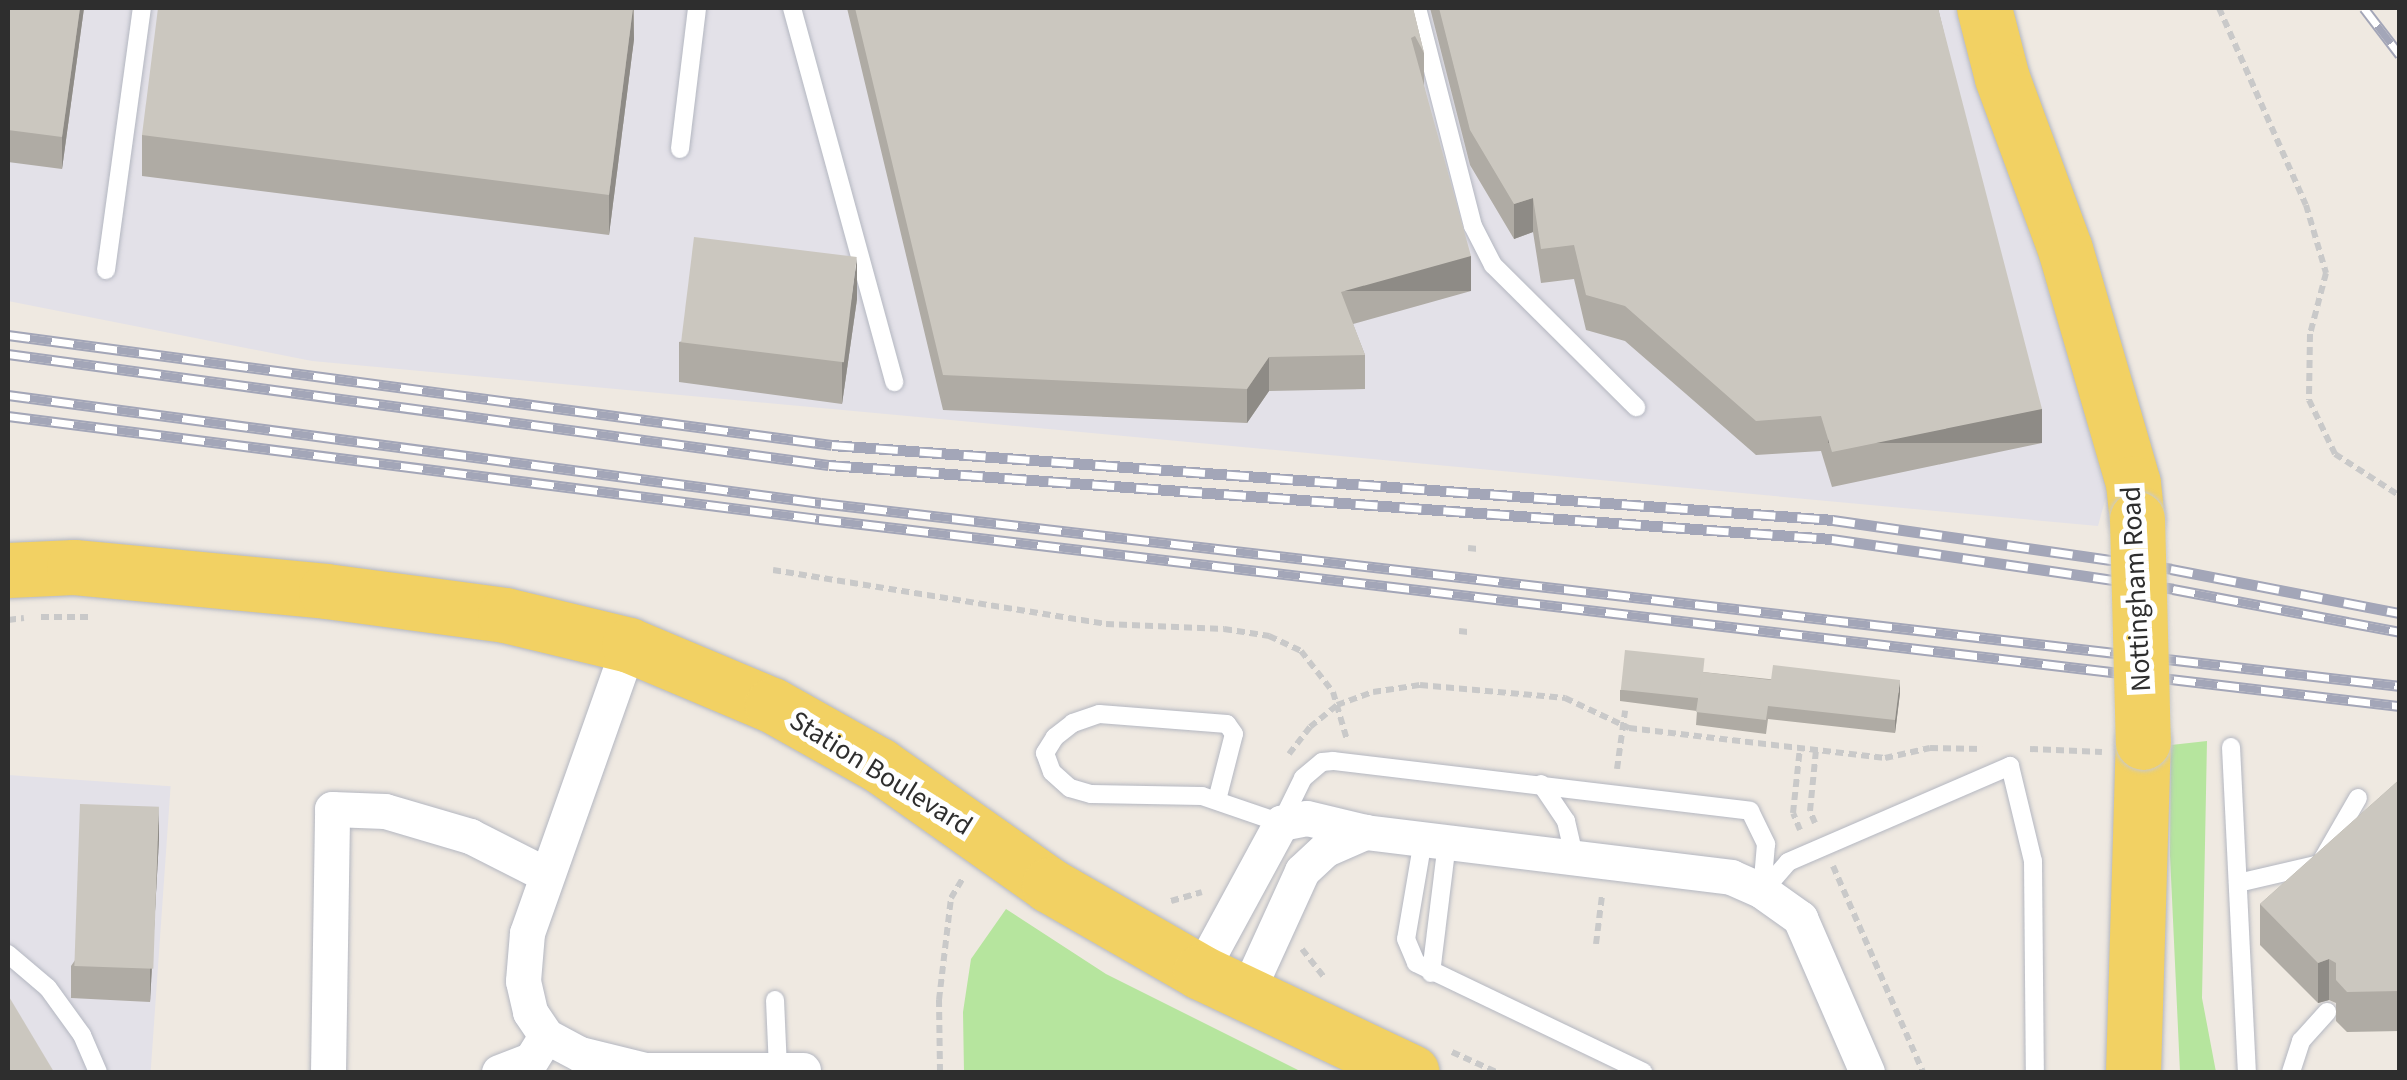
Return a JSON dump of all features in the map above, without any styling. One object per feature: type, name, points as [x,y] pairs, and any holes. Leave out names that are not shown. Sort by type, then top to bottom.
[{"type":"main road","name":"Nottingham Road","points":[[1984,8],[2002,78],[2065,249],[2132,483],[2142,742],[2132,1072]]},
{"type":"main road","name":"Station Boulevard","points":[[8,570],[74,568],[326,590],[504,615],[629,645],[772,705],[880,765],[1048,885],[1223,983],[1430,1062]]},
{"type":"street","points":[[629,645],[527,934],[524,981],[530,1012],[546,1036],[580,1054],[645,1070],[790,1070]]},
{"type":"street","points":[[328,1072],[332,809],[385,811],[470,836],[545,874]]},
{"type":"street","points":[[1223,983],[1234,911],[1270,818],[1306,818],[1366,832],[1732,877],[1762,891],[1800,918],[1867,1072]]},
{"type":"street","points":[[1223,983],[1276,932],[1293,885],[1312,859],[1366,832]]},
{"type":"street","points":[[499,1072],[531,1060],[546,1036]]},
{"type":"lane","points":[[106,270],[142,8]]},
{"type":"lane","points":[[680,150],[697,8]]},
{"type":"lane","points":[[792,8],[894,382]]},
{"type":"lane","points":[[1416,8],[1473,226],[1494,266],[1636,407]]},
{"type":"lane","points":[[1217,800],[1234,734],[1226,724],[1099,714],[1073,723],[1055,736],[1045,754],[1052,772],[1070,788],[1092,794],[1217,800],[1270,818],[1310,769],[1322,762],[1541,784],[1750,811],[1766,844],[1762,891]]},
{"type":"lane","points":[[2231,746],[2247,1072]]},
{"type":"lane","points":[[1762,891],[1788,862],[2010,766],[2033,861],[2036,1072]]},
{"type":"lane","points":[[1541,784],[1566,821],[1574,856]]},
{"type":"lane","points":[[2238,883],[2320,864],[2358,798]]},
{"type":"lane","points":[[1431,972],[1435,841]]},
{"type":"lane","points":[[1435,841],[1406,939],[1416,963],[1643,1072]]},
{"type":"lane","points":[[8,954],[48,988],[82,1035],[98,1072]]},
{"type":"lane","points":[[775,1000],[790,1070]]},
{"type":"lane","points":[[2291,1072],[2301,1041],[2327,1012]]},
{"type":"path","points":[[2219,8],[2306,205],[2326,273],[2310,334],[2309,400],[2335,454],[2400,496]]},
{"type":"path","points":[[772,570],[1106,624],[1224,629],[1269,636],[1300,651],[1338,705],[1354,763]]},
{"type":"path","points":[[1270,818],[1294,744],[1338,705],[1373,692],[1420,685],[1566,698],[1630,728],[1884,758],[1930,748],[1985,749]]},
{"type":"path","points":[[2022,749],[2078,750]]},
{"type":"path","points":[[1816,750],[1810,811],[1923,1072]]},
{"type":"path","points":[[940,1072],[939,1000],[951,898],[970,866]]},
{"type":"path","points":[[1199,894],[1234,911]]},
{"type":"path","points":[[1276,932],[1299,944],[1307,960],[1333,987]]},
{"type":"path","points":[[1430,1062],[1496,1072]]},
{"type":"shaded area","points":[[8,8],[1954,8],[2072,365],[2106,497],[2098,526],[312,361],[8,301]]},
{"type":"shaded area","points":[[8,775],[171,786],[151,1072],[8,1072]]},
{"type":"green space","points":[[2207,741],[2202,998],[2216,1072],[2180,1072],[2170,855],[2171,745]]},
{"type":"green space","points":[[1006,909],[1106,974],[1302,1072],[964,1072],[963,1012],[971,959]]},
{"type":"building","points":[[8,8],[80,8],[62,137],[8,130]]},
{"type":"building","points":[[158,8],[633,8],[609,195],[142,135]]},
{"type":"building","points":[[855,8],[1413,8],[1424,53],[1415,36],[1411,38],[1471,256],[1341,292],[1365,355],[1269,357],[1247,389],[943,375]]},
{"type":"building","points":[[1439,8],[1938,8],[2042,409],[1832,452],[1821,416],[1756,421],[1625,306],[1586,295],[1574,245],[1541,249],[1533,198],[1514,204],[1470,130]]},
{"type":"building","points":[[694,237],[857,257],[844,362],[681,342]]},
{"type":"building","points":[[1625,650],[1705,658],[1700,698],[1621,690]]},
{"type":"building","points":[[1773,665],[1900,680],[1895,720],[1768,706],[1766,720],[1696,712],[1702,672],[1771,680]]},
{"type":"building","points":[[2400,779],[2400,991],[2347,992],[2336,980],[2336,963],[2329,959],[2318,963],[2260,904]]},
{"type":"building","points":[[80,804],[159,807],[153,969],[74,966]]},
{"type":"building","points":[[8,995],[54,1072],[8,1072]]},
{"type":"railway","points":[[2364,8],[2400,55]]},
{"type":"railway","points":[[8,335],[832,445],[1833,520],[2171,569],[2400,613]]},
{"type":"railway","points":[[8,354],[829,465],[1832,539],[2173,589],[2400,632]]},
{"type":"railway","points":[[8,395],[821,503],[2400,686]]},
{"type":"railway","points":[[8,416],[819,519],[2400,706]]}]
